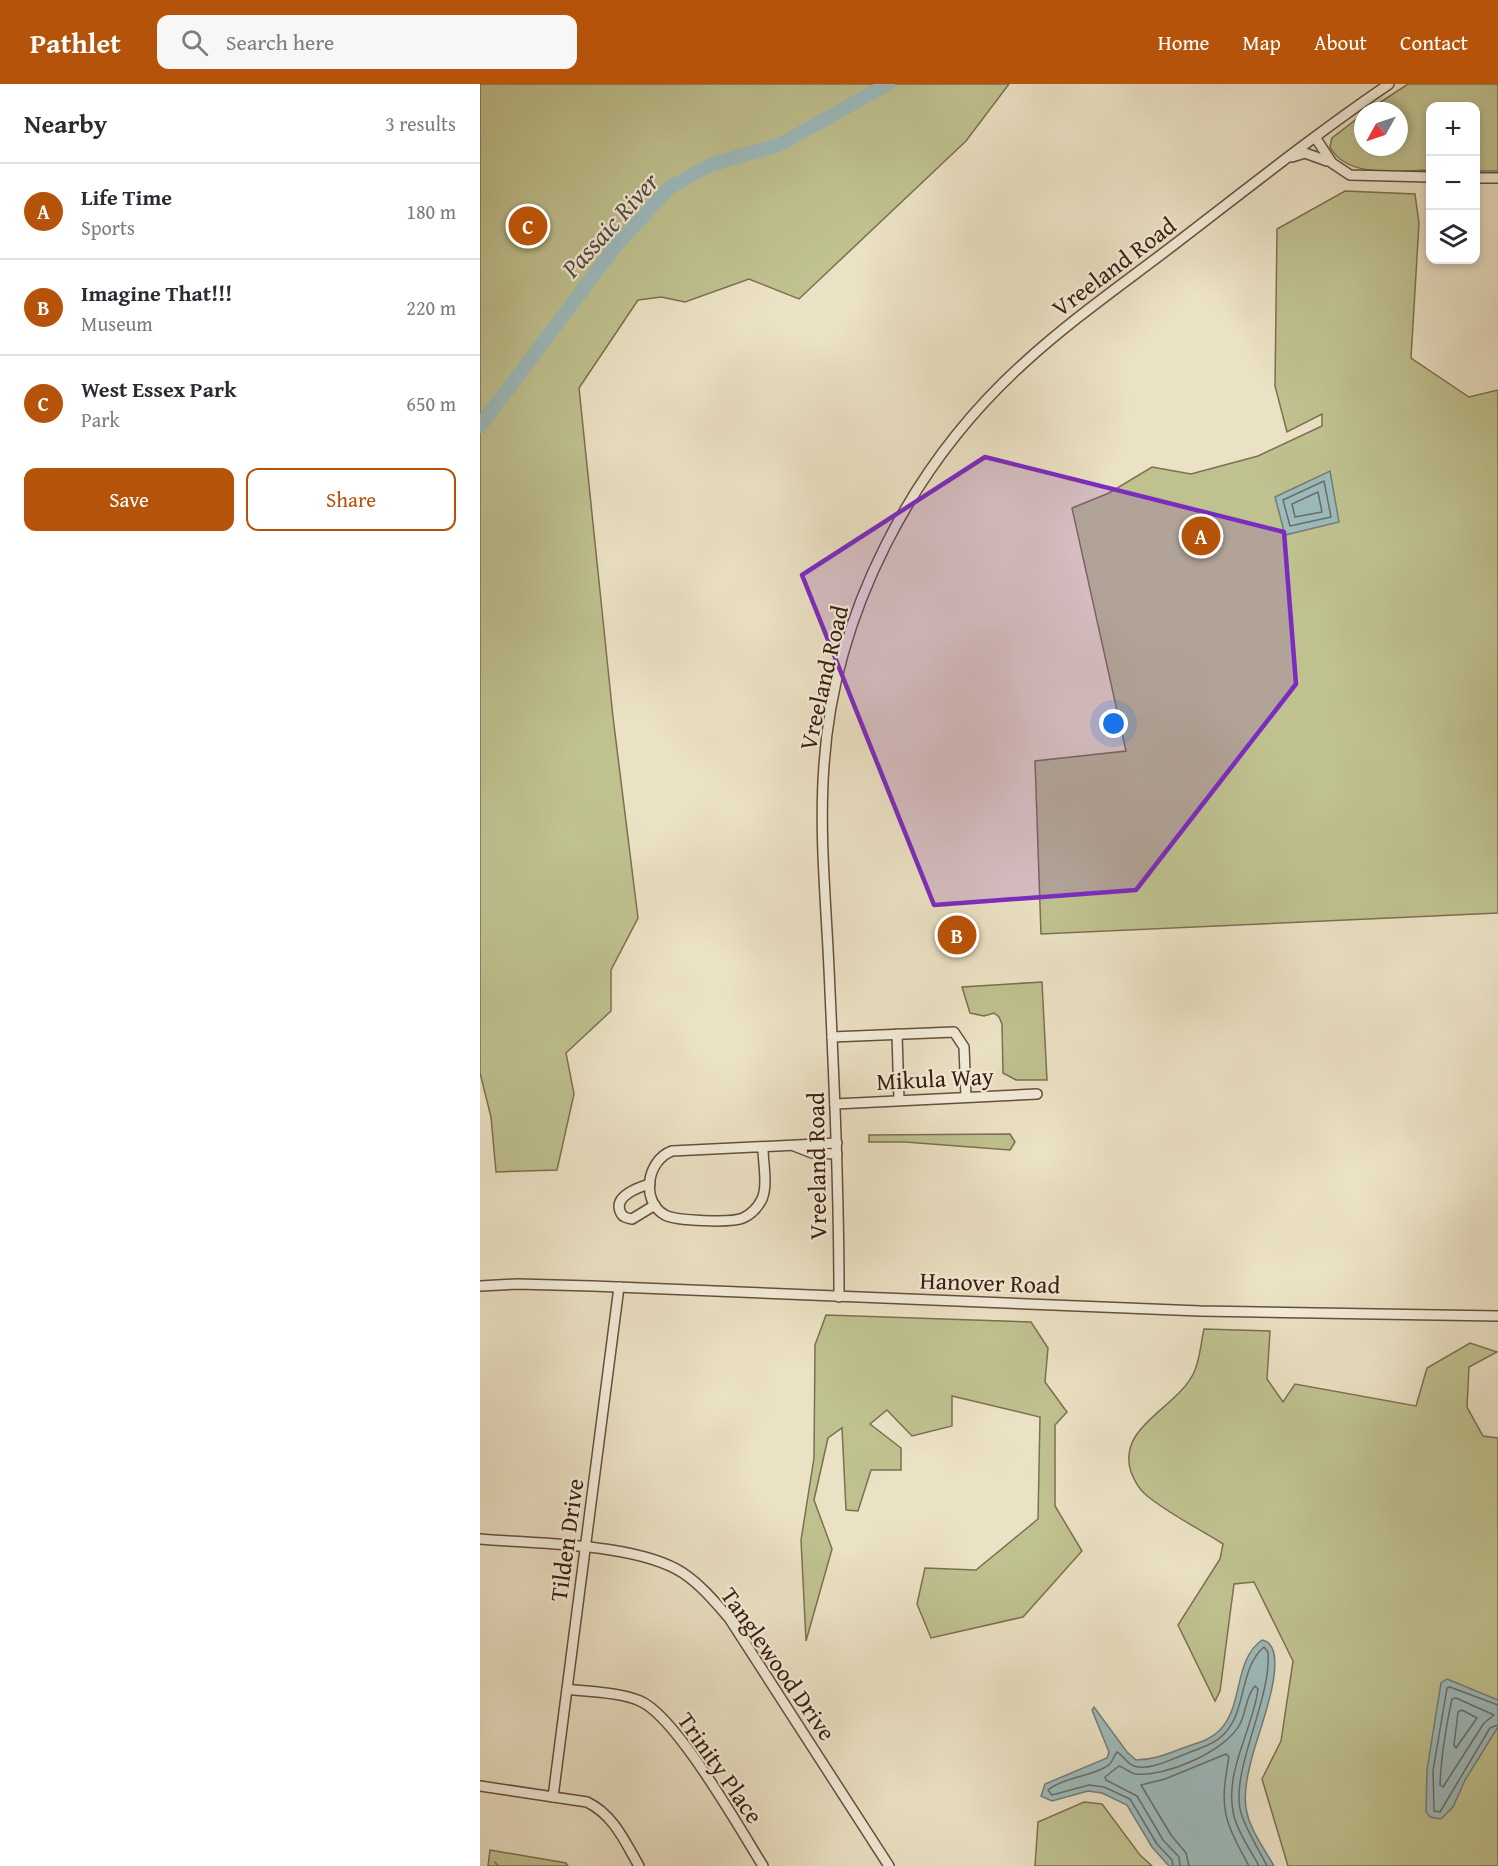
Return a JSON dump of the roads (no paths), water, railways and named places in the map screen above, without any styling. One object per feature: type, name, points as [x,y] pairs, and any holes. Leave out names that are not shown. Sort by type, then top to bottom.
[{"type":"street","name":"Vreeland Road","points":[[838,1297],[837,1143],[822,824],[824,762],[834,698],[853,624],[888,540],[930,470],[953,439],[1022,364],[1315,137],[1389,84]]},
{"type":"street","points":[[1315,137],[1332,163]]},
{"type":"street","points":[[1287,159],[1305,153],[1316,155],[1345,173],[1355,176],[1426,177]]},
{"type":"street","points":[[1480,178],[1498,178]]},
{"type":"street","points":[[832,1037],[949,1031],[959,1036],[964,1047],[966,1097]]},
{"type":"street","points":[[897,1034],[899,1100]]},
{"type":"street","name":"Mikula Way","points":[[835,1104],[1037,1094]]},
{"type":"street","points":[[763,1148],[764,1192],[758,1206],[744,1218],[730,1220],[678,1218],[666,1215],[655,1205],[650,1185],[655,1164],[672,1151],[837,1143]]},
{"type":"street","points":[[794,1146],[812,1154],[837,1154]]},
{"type":"street","points":[[650,1185],[635,1190],[623,1198],[620,1211],[624,1217],[632,1219],[655,1205]]},
{"type":"street","name":"Hanover Road","points":[[480,1286],[517,1284],[619,1287],[1200,1311],[1498,1316]]},
{"type":"street","name":"Tilden Drive","points":[[553,1797],[619,1287]]},
{"type":"street","name":"Tanglewood Drive","points":[[480,1539],[632,1552],[666,1564],[682,1573],[715,1602],[729,1618],[889,1866]]},
{"type":"street","name":"Trinity Place","points":[[567,1689],[631,1698],[642,1701],[658,1713],[697,1762],[763,1866]]},
{"type":"street","points":[[480,1786],[587,1802],[605,1813],[639,1866]]},
{"type":"water","points":[[1330,471],[1339,522],[1285,535],[1275,497]]},
{"type":"water","points":[[1262,1640],[1271,1646],[1275,1657],[1274,1672],[1272,1690],[1248,1773],[1246,1806],[1252,1827],[1274,1866],[1169,1866],[1152,1847],[1127,1805],[1102,1793],[1088,1791],[1052,1801],[1041,1796],[1045,1784],[1107,1758],[1109,1752],[1092,1710],[1094,1707],[1127,1752],[1136,1760],[1161,1756],[1203,1741],[1215,1734],[1227,1721],[1247,1659]]},
{"type":"water","points":[[1447,1679],[1498,1700],[1498,1727],[1465,1780],[1453,1807],[1441,1819],[1430,1817],[1426,1812],[1427,1770],[1441,1683]]},
{"type":"waterway","name":"Passaic River","points":[[480,426],[615,247],[669,188],[710,165],[779,145],[888,84]]},
{"type":"waterway","points":[[495,1862],[498,1866]]},
{"type":"place","name":"West Essex Park","points":[[528,226]]},
{"type":"place","name":"Life Time","points":[[1201,536]]},
{"type":"place","name":"Imagine That!!!","points":[[957,935]]}]
